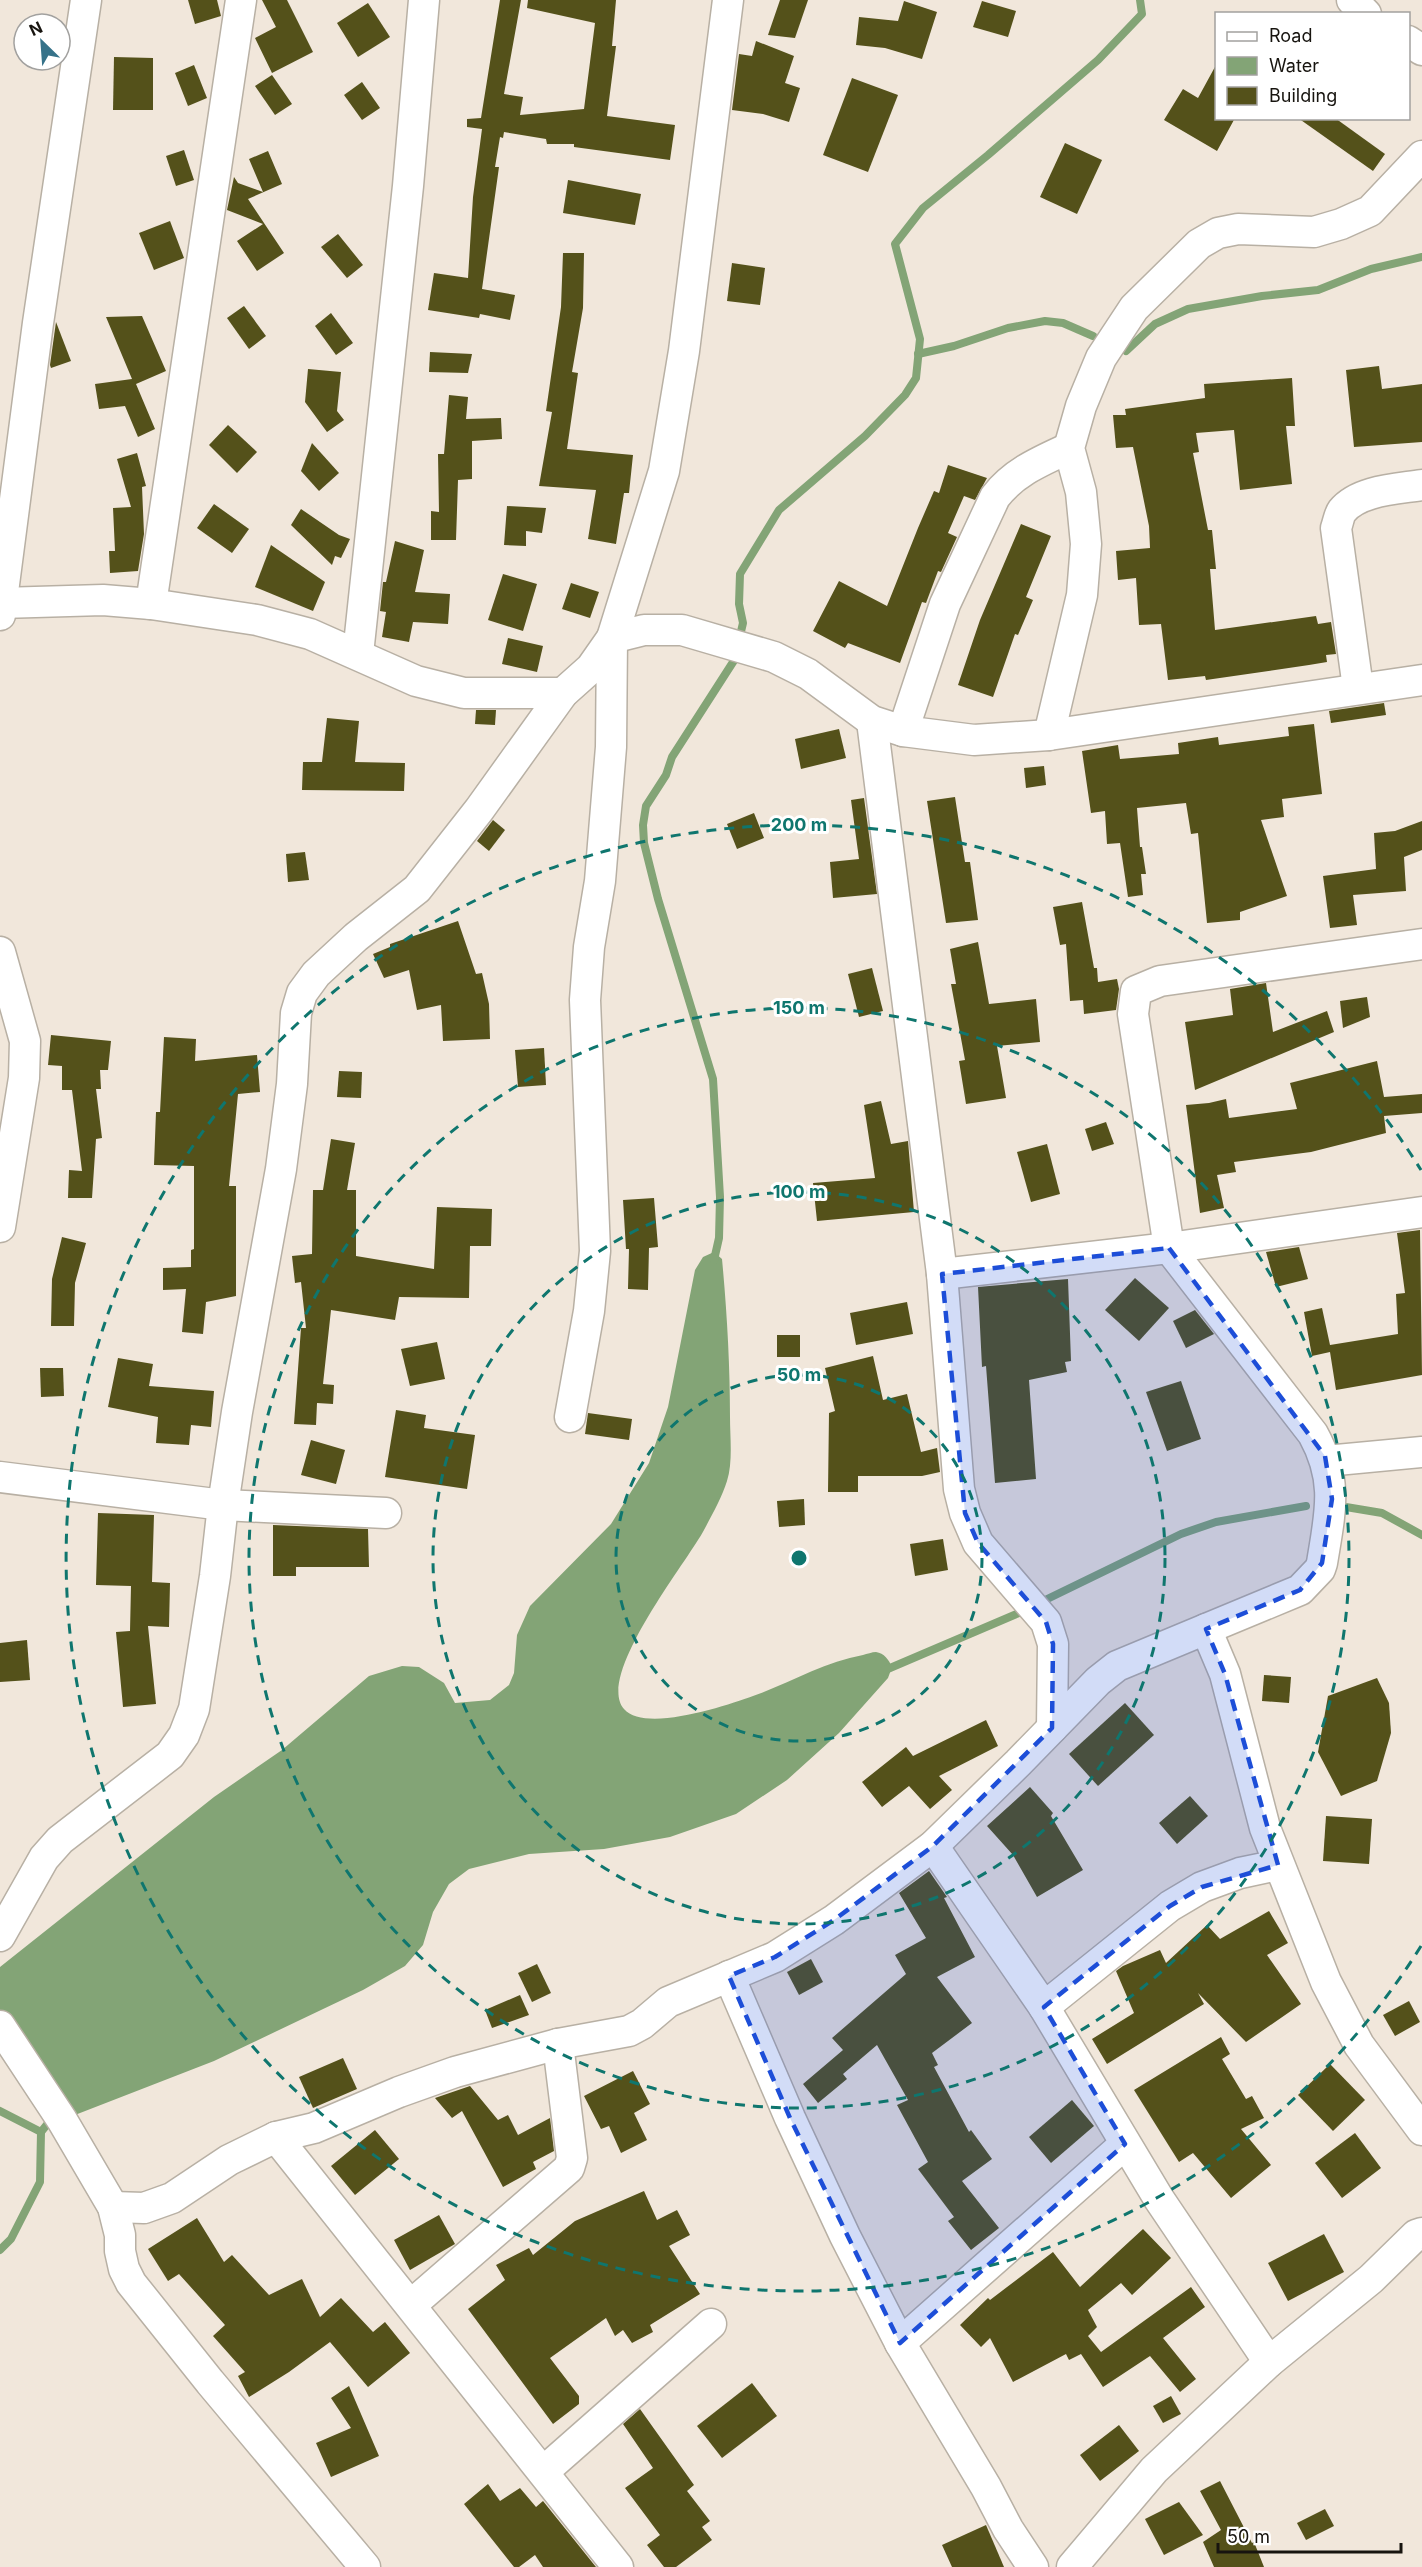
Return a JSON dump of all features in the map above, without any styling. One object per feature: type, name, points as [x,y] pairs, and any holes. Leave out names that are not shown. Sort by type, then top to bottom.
[{"type":"street","points":[[86,0],[38,323],[1,609],[104,600],[151,604],[257,620],[310,634],[416,681],[464,693],[563,693]]},
{"type":"street","points":[[151,604],[241,0]]},
{"type":"street","points":[[358,654],[409,174],[424,0]]},
{"type":"street","points":[[570,1417],[589,1311],[595,1251],[585,1000],[589,947],[600,881],[611,747],[612,638],[664,471],[684,351],[729,0]]},
{"type":"street","points":[[1352,0],[1364,12]]},
{"type":"street","points":[[1050,735],[1082,595],[1086,544],[1081,492],[1069,448],[1081,406],[1101,358],[1134,309],[1199,244],[1218,233],[1238,229],[1292,233],[1314,232],[1341,224],[1370,211],[1422,156]]},
{"type":"street","points":[[903,731],[945,604],[994,497],[1006,483],[1024,469],[1069,448]]},
{"type":"street","points":[[1358,688],[1336,528],[1341,512],[1357,499],[1388,490],[1422,485]]},
{"type":"street","points":[[0,1936],[49,1852],[60,1840],[170,1755],[184,1735],[194,1709],[216,1576],[223,1505],[281,1169],[292,1084],[296,1014],[302,993],[316,974],[356,937],[417,889],[453,845],[563,693],[591,668],[612,638],[644,630],[682,630],[774,657],[808,674],[872,721],[903,731],[974,740],[1050,735],[1422,680]]},
{"type":"street","points":[[872,721],[942,1274],[959,1489],[965,1513],[978,1543],[1046,1622],[1053,1644],[1052,1728]]},
{"type":"street","points":[[113,2207],[144,2208],[172,2198],[229,2160],[276,2137],[314,2128],[399,2092],[455,2072],[558,2044],[629,2031],[642,2024],[668,2002],[775,1957],[834,1920],[933,1846],[1098,1681],[1117,1666],[1300,1590],[1320,1569],[1332,1499],[1326,1461],[1313,1434],[1169,1248],[1133,1014],[1136,991],[1160,981],[1422,944]]},
{"type":"street","points":[[0,952],[25,1041],[24,1078],[0,1227]]},
{"type":"street","points":[[942,1274],[1169,1248],[1422,1212]]},
{"type":"street","points":[[1326,1461],[1422,1452]]},
{"type":"street","points":[[0,1477],[223,1505],[386,1513]]},
{"type":"street","points":[[1206,1629],[1225,1674],[1265,1828],[1326,1982],[1359,2045],[1422,2130]]},
{"type":"street","points":[[933,1846],[1044,2007],[1125,2144],[1269,2362]]},
{"type":"street","points":[[1044,2007],[1170,1906],[1212,1884],[1240,1873],[1278,1865]]},
{"type":"street","points":[[729,1976],[845,2236],[900,2343],[987,2487],[1008,2529],[1034,2567]]},
{"type":"street","points":[[0,2026],[63,2120],[113,2207],[120,2235],[120,2252],[124,2269],[131,2283],[210,2382],[365,2567]]},
{"type":"street","points":[[411,2306],[569,2168],[572,2158],[558,2044]]},
{"type":"street","points":[[276,2137],[618,2567]]},
{"type":"street","points":[[900,2343],[1125,2144]]},
{"type":"street","points":[[1072,2567],[1154,2470],[1269,2362],[1371,2278],[1416,2235],[1422,2233]]},
{"type":"street","points":[[543,2472],[711,2324]]},
{"type":"highlighted area","points":[[1169,1248],[1325,1456],[1332,1499],[1322,1563],[1300,1590],[1206,1629],[1225,1674],[1278,1865],[1202,1887],[1170,1906],[1044,2007],[1125,2144],[900,2343],[790,2118],[729,1976],[775,1957],[834,1920],[933,1846],[1052,1728],[1053,1644],[1046,1622],[978,1543],[965,1513],[942,1274]]},
{"type":"water","points":[[714,1252],[722,1259],[727,1319],[731,1449],[729,1474],[717,1506],[704,1530],[632,1646],[622,1672],[618,1693],[624,1709],[634,1716],[649,1718],[667,1718],[705,1711],[767,1691],[849,1658],[874,1652],[884,1655],[891,1664],[888,1678],[839,1733],[787,1780],[736,1814],[670,1837],[604,1849],[529,1854],[469,1869],[449,1884],[433,1912],[423,1945],[405,1966],[363,1990],[214,2061],[62,2120],[0,2026],[0,1967],[214,1797],[282,1750],[369,1676],[402,1666],[419,1667],[444,1683],[455,1703],[490,1700],[509,1685],[514,1673],[517,1635],[530,1606],[611,1524],[649,1463],[668,1407],[695,1270],[703,1257]]},
{"type":"building","points":[[188,0],[217,0],[221,16],[195,24]]},
{"type":"building","points":[[262,0],[287,0],[313,52],[272,73],[255,38],[276,27]]},
{"type":"building","points":[[500,0],[521,0],[504,94],[523,97],[520,115],[584,109],[595,23],[527,8],[528,0],[616,0],[612,46],[616,46],[607,116],[675,125],[670,160],[574,147],[574,144],[547,144],[546,139],[504,132],[503,138],[500,137],[495,167],[499,167],[482,289],[515,295],[510,320],[480,314],[479,318],[428,310],[434,273],[468,278],[473,197],[482,129],[467,127],[467,119],[481,118]]},
{"type":"building","points":[[780,0],[808,0],[795,38],[768,35]]},
{"type":"building","points":[[904,1],[937,12],[922,59],[885,48],[856,45],[859,17],[898,21]]},
{"type":"building","points":[[982,1],[1016,11],[1008,37],[973,27]]},
{"type":"building","points":[[368,3],[390,37],[358,57],[337,23]]},
{"type":"building","points":[[756,41],[794,56],[785,83],[800,88],[789,122],[763,114],[732,110],[739,54],[752,56]]},
{"type":"building","points":[[114,57],[153,58],[153,110],[113,110]]},
{"type":"building","points":[[194,65],[207,98],[188,106],[175,73]]},
{"type":"building","points":[[1215,67],[1215,120],[1234,120],[1217,151],[1164,120],[1183,89],[1198,98]]},
{"type":"building","points":[[272,75],[292,104],[275,115],[255,86]]},
{"type":"building","points":[[852,78],[898,95],[868,172],[823,155]]},
{"type":"building","points":[[362,82],[380,108],[362,120],[344,95]]},
{"type":"building","points":[[1301,120],[1338,120],[1385,154],[1373,171]]},
{"type":"building","points":[[1065,143],[1102,160],[1077,214],[1040,197]]},
{"type":"building","points":[[184,150],[194,180],[176,186],[166,156]]},
{"type":"building","points":[[268,151],[282,184],[248,199],[284,253],[257,271],[237,241],[263,224],[227,210],[234,177],[238,183],[263,192],[249,159]]},
{"type":"building","points":[[568,180],[641,194],[635,225],[563,213]]},
{"type":"building","points":[[170,221],[184,258],[154,270],[139,233]]},
{"type":"building","points":[[338,234],[363,265],[347,278],[321,247]]},
{"type":"building","points":[[563,253],[584,253],[583,308],[572,372],[578,373],[567,449],[633,455],[629,493],[624,493],[616,544],[588,539],[596,490],[539,486],[552,412],[546,411],[561,307]]},
{"type":"building","points":[[732,263],[765,268],[760,305],[727,301]]},
{"type":"building","points":[[244,306],[266,336],[249,349],[227,318]]},
{"type":"building","points":[[331,313],[353,343],[336,355],[315,326]]},
{"type":"building","points":[[142,316],[166,371],[136,384],[155,429],[138,437],[125,406],[99,409],[95,384],[132,379],[106,317]]},
{"type":"building","points":[[56,322],[71,361],[51,368],[50,365]]},
{"type":"building","points":[[430,352],[472,354],[468,373],[429,372]]},
{"type":"building","points":[[1379,366],[1382,389],[1422,384],[1422,442],[1354,447],[1346,370]]},
{"type":"building","points":[[308,369],[341,372],[337,411],[344,420],[327,432],[305,402]]},
{"type":"building","points":[[1292,378],[1295,426],[1286,426],[1292,484],[1240,490],[1234,430],[1196,433],[1199,452],[1193,453],[1208,530],[1212,530],[1216,569],[1210,569],[1215,630],[1316,616],[1318,624],[1331,622],[1336,654],[1326,655],[1327,662],[1309,665],[1206,680],[1205,676],[1168,680],[1161,624],[1139,625],[1136,578],[1118,580],[1116,551],[1150,548],[1149,526],[1133,447],[1116,448],[1113,415],[1126,415],[1125,409],[1205,398],[1204,384]]},
{"type":"building","points":[[449,395],[468,397],[466,419],[501,418],[502,439],[472,441],[472,479],[458,480],[456,540],[431,540],[431,511],[439,512],[438,454],[444,454]]},
{"type":"building","points":[[228,425],[257,452],[237,473],[209,445]]},
{"type":"building","points":[[312,443],[339,473],[319,491],[301,471]]},
{"type":"building","points":[[137,453],[146,486],[142,487],[144,534],[138,571],[110,573],[109,551],[115,551],[113,508],[131,507],[117,459]]},
{"type":"building","points":[[948,465],[987,478],[975,500],[964,496],[948,533],[957,537],[941,572],[938,571],[926,603],[922,602],[900,663],[848,643],[845,648],[813,631],[839,581],[887,606],[934,491],[939,493]]},
{"type":"building","points":[[214,504],[249,529],[232,553],[197,528]]},
{"type":"building","points":[[507,506],[546,508],[542,533],[526,531],[526,546],[504,545]]},
{"type":"building","points":[[301,509],[339,535],[350,539],[341,558],[335,556],[332,565],[291,525]]},
{"type":"building","points":[[1021,524],[1051,536],[1026,597],[1033,600],[1018,635],[1015,634],[993,697],[958,685],[980,620]]},
{"type":"building","points":[[395,541],[424,550],[415,592],[450,594],[448,624],[413,622],[409,642],[382,637],[386,612],[380,611],[383,582],[386,582]]},
{"type":"building","points":[[271,545],[325,582],[313,611],[255,587]]},
{"type":"building","points":[[503,574],[537,584],[523,631],[488,620]]},
{"type":"building","points":[[571,583],[599,592],[590,618],[562,609]]},
{"type":"building","points":[[508,638],[543,646],[537,672],[502,664]]},
{"type":"building","points":[[1384,703],[1386,715],[1331,723],[1329,711]]},
{"type":"building","points":[[476,710],[496,710],[495,725],[475,724]]},
{"type":"building","points":[[327,718],[359,721],[355,762],[405,763],[404,791],[302,790],[303,762],[322,762]]},
{"type":"building","points":[[1314,724],[1322,794],[1282,799],[1284,817],[1261,820],[1287,896],[1240,912],[1240,920],[1207,923],[1198,833],[1191,834],[1186,803],[1137,808],[1140,847],[1142,847],[1146,874],[1141,874],[1143,895],[1128,897],[1120,843],[1107,844],[1105,811],[1091,813],[1082,751],[1118,745],[1120,759],[1179,754],[1178,743],[1218,737],[1219,745],[1289,736],[1288,727]]},
{"type":"building","points":[[839,729],[846,758],[801,769],[795,739]]},
{"type":"building","points":[[1044,766],[1046,785],[1026,788],[1024,768]]},
{"type":"building","points":[[955,797],[965,862],[970,862],[978,920],[946,923],[927,801]]},
{"type":"building","points":[[864,798],[877,894],[833,898],[830,862],[859,859],[851,800]]},
{"type":"building","points":[[754,813],[764,838],[737,849],[727,824]]},
{"type":"building","points":[[493,820],[505,830],[489,851],[477,841]]},
{"type":"building","points":[[1422,821],[1422,850],[1404,857],[1406,891],[1353,895],[1357,925],[1330,928],[1323,876],[1376,869],[1374,833],[1395,831]]},
{"type":"building","points":[[305,852],[309,880],[288,882],[286,854]]},
{"type":"building","points":[[1082,902],[1098,982],[1117,979],[1119,989],[1116,1010],[1084,1014],[1083,1000],[1070,1001],[1066,944],[1060,945],[1053,907]]},
{"type":"building","points":[[458,921],[476,974],[482,973],[489,1004],[490,1039],[443,1041],[441,1005],[417,1010],[409,970],[384,978],[373,954],[390,947],[390,944]]},
{"type":"building","points":[[978,942],[989,1004],[1036,999],[1040,1042],[997,1046],[1006,1098],[966,1104],[959,1061],[965,1060],[951,984],[956,984],[950,949]]},
{"type":"building","points":[[872,968],[883,1011],[859,1017],[848,974]]},
{"type":"building","points":[[1266,983],[1273,1032],[1327,1011],[1334,1032],[1195,1090],[1185,1022],[1233,1015],[1230,989]]},
{"type":"building","points":[[1367,997],[1370,1017],[1343,1028],[1340,1001]]},
{"type":"building","points":[[51,1035],[111,1041],[108,1070],[100,1070],[101,1089],[96,1089],[102,1138],[96,1139],[92,1198],[68,1198],[69,1170],[82,1171],[72,1090],[62,1090],[62,1066],[48,1065]]},
{"type":"building","points":[[164,1037],[196,1039],[195,1061],[257,1055],[260,1092],[238,1094],[229,1186],[236,1186],[236,1296],[206,1302],[203,1334],[182,1332],[186,1289],[163,1290],[163,1268],[191,1267],[191,1250],[194,1249],[194,1166],[154,1165],[156,1112],[160,1112]]},
{"type":"building","points":[[544,1048],[546,1085],[518,1087],[515,1050]]},
{"type":"building","points":[[1377,1061],[1384,1097],[1422,1094],[1422,1113],[1384,1116],[1386,1133],[1311,1152],[1234,1162],[1236,1172],[1217,1175],[1224,1208],[1200,1213],[1186,1105],[1226,1099],[1229,1118],[1297,1109],[1290,1083]]},
{"type":"building","points":[[339,1071],[362,1072],[361,1098],[337,1097]]},
{"type":"building","points":[[881,1101],[891,1144],[908,1141],[914,1212],[817,1221],[813,1183],[875,1178],[864,1105]]},
{"type":"building","points":[[1106,1122],[1114,1144],[1092,1151],[1085,1129]]},
{"type":"building","points":[[331,1139],[355,1143],[347,1190],[356,1190],[356,1256],[434,1269],[437,1207],[492,1209],[491,1246],[470,1246],[469,1298],[399,1297],[395,1320],[331,1310],[323,1384],[334,1385],[333,1404],[317,1403],[316,1425],[294,1424],[301,1328],[306,1328],[301,1282],[295,1283],[292,1256],[312,1254],[313,1190],[323,1190]]},
{"type":"building","points":[[1047,1144],[1060,1194],[1031,1202],[1017,1152]]},
{"type":"building","points":[[654,1198],[658,1247],[649,1248],[648,1290],[628,1289],[629,1249],[626,1249],[623,1200]]},
{"type":"building","points":[[1420,1230],[1422,1375],[1336,1390],[1330,1352],[1312,1356],[1304,1312],[1322,1308],[1330,1345],[1398,1334],[1396,1294],[1405,1293],[1397,1233]]},
{"type":"building","points":[[62,1237],[86,1243],[75,1283],[74,1326],[51,1326],[52,1279]]},
{"type":"building","points":[[1299,1247],[1308,1279],[1276,1287],[1266,1252]]},
{"type":"building","points":[[1135,1278],[1169,1308],[1139,1341],[1105,1310]]},
{"type":"building","points":[[1068,1279],[1071,1361],[1065,1362],[1067,1372],[1029,1380],[1036,1479],[995,1483],[986,1366],[982,1367],[978,1287]]},
{"type":"building","points":[[907,1302],[913,1334],[856,1345],[850,1313]]},
{"type":"building","points":[[1195,1310],[1214,1334],[1186,1348],[1173,1321]]},
{"type":"building","points":[[777,1335],[800,1335],[800,1357],[777,1357]]},
{"type":"building","points":[[437,1342],[445,1379],[410,1386],[401,1349]]},
{"type":"building","points":[[873,1356],[883,1400],[907,1394],[921,1452],[937,1448],[940,1472],[922,1476],[858,1476],[858,1492],[828,1492],[829,1413],[835,1411],[825,1368]]},
{"type":"building","points":[[118,1358],[153,1364],[149,1386],[214,1391],[211,1427],[191,1425],[189,1445],[156,1443],[158,1417],[108,1407]]},
{"type":"building","points":[[40,1368],[63,1368],[64,1396],[41,1397]]},
{"type":"building","points":[[1181,1381],[1201,1439],[1167,1451],[1146,1392]]},
{"type":"building","points":[[396,1410],[426,1415],[424,1428],[475,1435],[467,1489],[385,1477]]},
{"type":"building","points":[[588,1413],[632,1419],[629,1440],[585,1434]]},
{"type":"building","points":[[311,1440],[345,1450],[336,1484],[301,1475]]},
{"type":"building","points":[[804,1499],[805,1525],[779,1527],[777,1501]]},
{"type":"building","points":[[98,1513],[154,1515],[152,1582],[170,1583],[169,1627],[148,1626],[156,1704],[123,1707],[116,1632],[130,1631],[131,1586],[96,1585]]},
{"type":"building","points":[[273,1525],[368,1529],[369,1567],[296,1567],[296,1576],[273,1576]]},
{"type":"building","points":[[943,1539],[948,1570],[915,1576],[910,1544]]},
{"type":"building","points":[[27,1640],[30,1680],[0,1682],[0,1643]]},
{"type":"building","points":[[1264,1675],[1291,1677],[1289,1703],[1262,1701]]},
{"type":"building","points":[[1377,1678],[1389,1703],[1391,1733],[1377,1781],[1341,1796],[1318,1752],[1328,1696]]},
{"type":"building","points":[[1125,1703],[1154,1735],[1098,1786],[1069,1754]]},
{"type":"building","points":[[986,1720],[998,1746],[939,1776],[952,1790],[930,1809],[909,1786],[882,1807],[862,1782],[906,1747],[913,1756]]},
{"type":"building","points":[[1030,1787],[1053,1813],[1051,1816],[1083,1870],[1037,1897],[1013,1855],[987,1826]]},
{"type":"building","points":[[1190,1796],[1208,1816],[1177,1844],[1159,1823]]},
{"type":"building","points":[[1326,1816],[1372,1819],[1369,1864],[1323,1861]]},
{"type":"building","points":[[929,1871],[947,1897],[944,1898],[975,1957],[937,1977],[972,2023],[932,2053],[938,2065],[934,2067],[969,2132],[971,2130],[992,2159],[962,2181],[999,2228],[971,2250],[948,2221],[954,2217],[918,2169],[928,2162],[897,2105],[908,2100],[877,2045],[843,2074],[847,2079],[818,2103],[803,2084],[843,2050],[832,2038],[906,1974],[895,1955],[926,1938],[899,1893]]},
{"type":"building","points":[[1269,1911],[1288,1943],[1267,1955],[1301,2004],[1246,2042],[1198,1993],[1204,2004],[1107,2064],[1092,2039],[1134,2013],[1116,1971],[1160,1950],[1166,1963],[1207,1925],[1220,1939]]},
{"type":"building","points":[[811,1959],[823,1982],[799,1995],[787,1972]]},
{"type":"building","points":[[537,1964],[551,1993],[532,2002],[518,1973]]},
{"type":"building","points":[[520,1995],[529,2015],[492,2028],[485,2010]]},
{"type":"building","points":[[1409,2001],[1420,2022],[1395,2036],[1383,2015]]},
{"type":"building","points":[[1221,2037],[1230,2054],[1222,2059],[1246,2099],[1252,2096],[1264,2118],[1241,2129],[1271,2165],[1231,2198],[1193,2153],[1179,2162],[1134,2090]]},
{"type":"building","points":[[343,2058],[357,2089],[313,2108],[299,2077]]},
{"type":"building","points":[[1330,2064],[1365,2100],[1333,2131],[1298,2095]]},
{"type":"building","points":[[633,2071],[650,2104],[634,2113],[647,2140],[621,2153],[609,2126],[601,2129],[584,2096]]},
{"type":"building","points":[[470,2086],[498,2120],[508,2115],[518,2135],[550,2118],[554,2151],[533,2162],[536,2169],[503,2187],[462,2111],[452,2118],[435,2098]]},
{"type":"building","points":[[1072,2100],[1094,2126],[1051,2163],[1029,2137]]},
{"type":"building","points":[[375,2130],[399,2159],[355,2195],[331,2166]]},
{"type":"building","points":[[1355,2133],[1381,2168],[1342,2198],[1315,2163]]},
{"type":"building","points":[[644,2191],[657,2220],[677,2210],[690,2235],[669,2246],[700,2294],[650,2325],[653,2332],[632,2343],[623,2330],[615,2336],[606,2318],[550,2358],[579,2396],[579,2404],[553,2424],[468,2309],[505,2280],[496,2265],[529,2248],[533,2255],[575,2221]]},
{"type":"building","points":[[439,2215],[455,2244],[410,2270],[394,2240]]},
{"type":"building","points":[[197,2218],[224,2262],[232,2255],[269,2295],[302,2279],[320,2317],[341,2298],[373,2332],[385,2322],[410,2353],[368,2387],[330,2342],[249,2397],[238,2376],[245,2372],[213,2336],[225,2325],[179,2274],[168,2281],[148,2249]]},
{"type":"building","points":[[1143,2229],[1171,2258],[1132,2295],[1121,2283],[1088,2310],[1097,2327],[1088,2336],[1101,2352],[1191,2287],[1205,2307],[1163,2338],[1196,2379],[1180,2392],[1150,2356],[1103,2387],[1081,2354],[1069,2360],[1066,2354],[1013,2382],[990,2338],[981,2347],[960,2325],[988,2298],[990,2300],[1053,2252],[1080,2287]]},
{"type":"building","points":[[1324,2234],[1344,2272],[1288,2301],[1268,2263]]},
{"type":"building","points":[[752,2383],[777,2416],[722,2458],[697,2426]]},
{"type":"building","points":[[349,2386],[379,2456],[331,2477],[316,2443],[351,2428],[331,2398]]},
{"type":"building","points":[[1171,2396],[1181,2414],[1163,2423],[1153,2406]]},
{"type":"building","points":[[640,2409],[694,2485],[687,2491],[710,2521],[702,2527],[712,2540],[676,2567],[664,2567],[647,2545],[660,2535],[625,2488],[653,2468],[623,2424]]},
{"type":"building","points":[[1119,2425],[1139,2451],[1100,2481],[1080,2455]]},
{"type":"building","points":[[1220,2481],[1252,2543],[1254,2542],[1264,2567],[1214,2567],[1203,2542],[1221,2530],[1200,2491]]},
{"type":"building","points":[[488,2484],[500,2501],[520,2488],[536,2507],[543,2501],[596,2567],[543,2567],[535,2555],[519,2567],[514,2567],[464,2504]]},
{"type":"building","points":[[1179,2502],[1203,2535],[1164,2555],[1145,2519]]},
{"type":"building","points":[[1325,2509],[1334,2526],[1306,2540],[1297,2523]]},
{"type":"building","points":[[986,2525],[1004,2567],[952,2567],[942,2545]]},
{"type":"waterway","points":[[739,640],[743,623],[739,604],[740,574],[779,510],[865,436],[905,395],[916,378],[920,339],[895,244],[923,208],[1098,60],[1142,14],[1140,0]]},
{"type":"waterway","points":[[1126,351],[1155,324],[1188,309],[1262,296],[1318,290],[1371,269],[1422,257]]},
{"type":"waterway","points":[[918,354],[954,346],[1008,328],[1045,321],[1063,323],[1093,336]]},
{"type":"waterway","points":[[714,1260],[719,1238],[720,1197],[713,1079],[658,899],[644,843],[643,825],[646,806],[666,775],[672,757],[735,659],[736,652]]},
{"type":"waterway","points":[[1039,1603],[1181,1534],[1216,1522],[1306,1506]]},
{"type":"waterway","points":[[1340,1506],[1382,1513],[1422,1535]]},
{"type":"waterway","points":[[883,1671],[1026,1610]]},
{"type":"waterway","points":[[0,2111],[41,2132]]},
{"type":"waterway","points":[[0,2250],[11,2239],[40,2182],[41,2132],[53,2117]]}]
